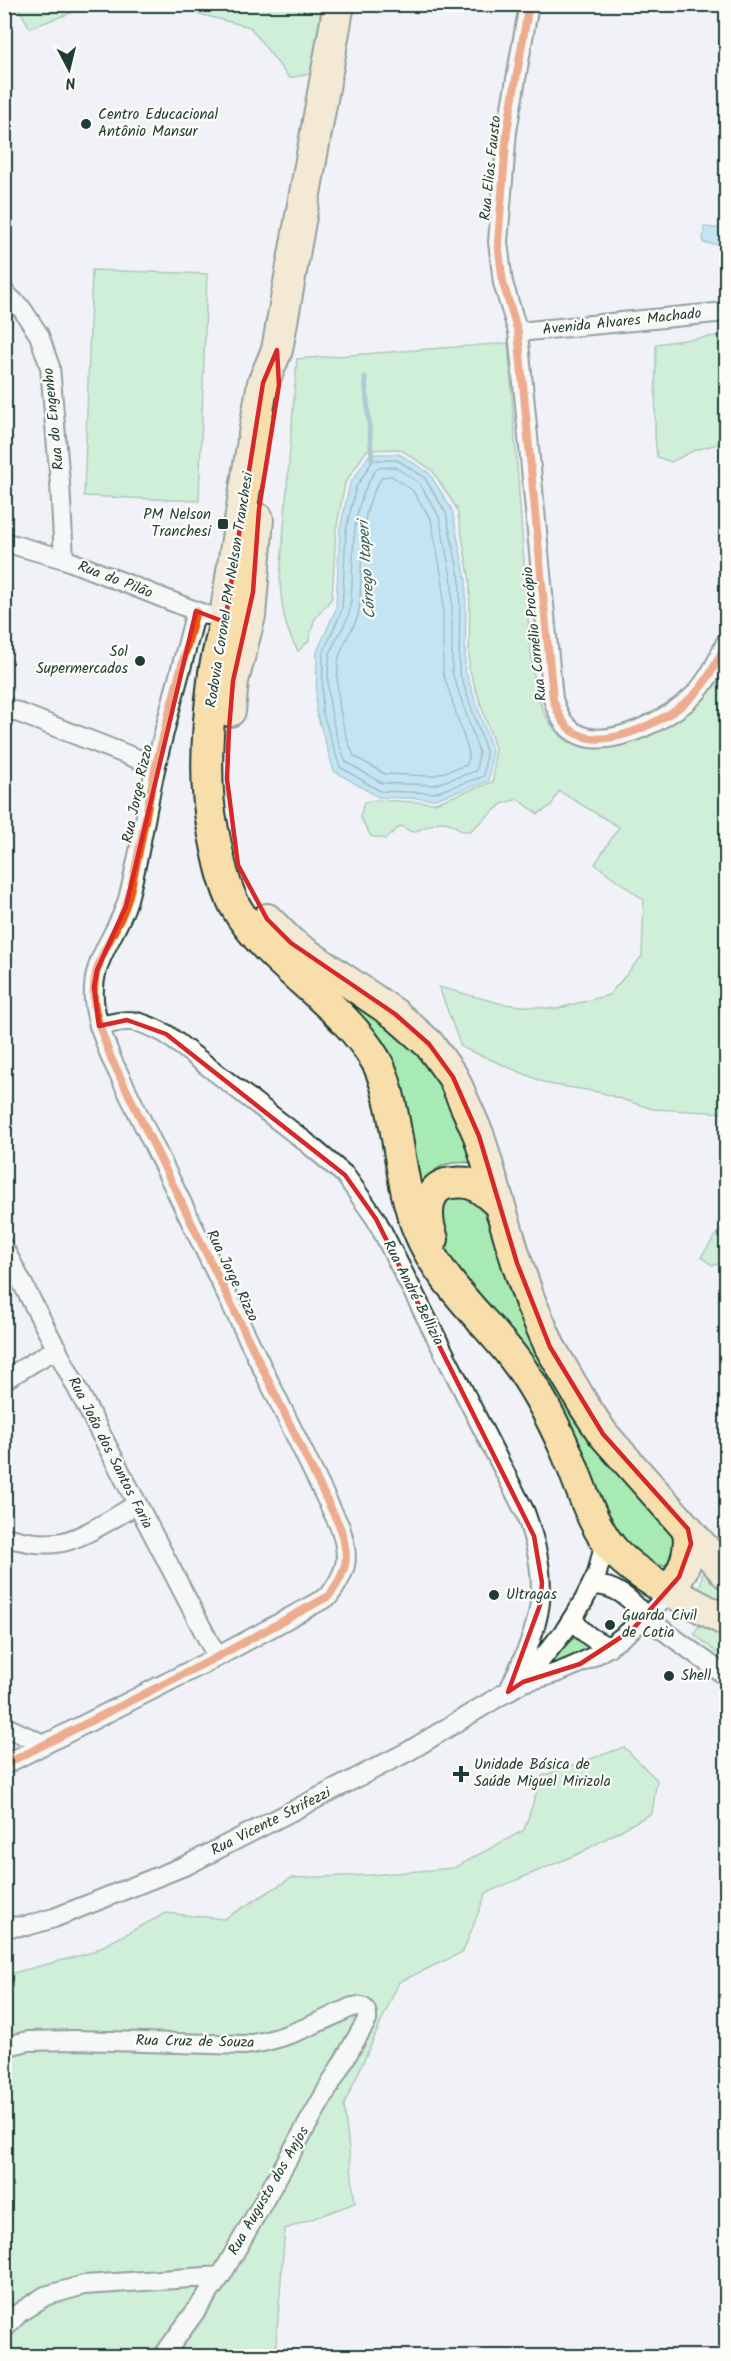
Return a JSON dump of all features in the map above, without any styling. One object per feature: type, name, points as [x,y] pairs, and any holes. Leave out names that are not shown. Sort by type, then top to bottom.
[{"type":"highway","name":"Rodovia Coronel PM Nelson Tranchesi","points":[[339,4],[277,350],[263,383],[225,622],[214,672],[208,770],[212,825],[222,872],[234,904],[260,940],[355,1032],[376,1060],[386,1084],[410,1208],[424,1243],[451,1283],[509,1353],[538,1396],[564,1447],[605,1540],[619,1556],[670,1592],[726,1621]]},
{"type":"highway","name":"Rodovia Coronel PM Nelson Tranchesi","points":[[277,350],[279,385],[259,509],[253,591],[244,641],[233,681],[229,729],[227,779],[230,822],[238,865],[250,894],[267,919],[291,943],[395,1014],[429,1044],[453,1077],[479,1136],[530,1301],[550,1347],[570,1383],[609,1441],[726,1573]]},
{"type":"highway","points":[[451,1283],[432,1235],[428,1217],[429,1202],[435,1190],[446,1183],[460,1182],[474,1185],[498,1203]]},
{"type":"highway","points":[[670,1592],[687,1562],[691,1544],[688,1529]]},
{"type":"street","name":"Rua Elias Fausto","points":[[518,332],[503,284],[498,242],[507,131],[529,4]]},
{"type":"street","name":"Rua do Engenho","points":[[4,292],[22,309],[39,335],[50,367],[64,559]]},
{"type":"street","name":"Avenida Alvares Machado","points":[[518,332],[726,312]]},
{"type":"street","name":"Rua Cornélio Procópio","points":[[518,332],[553,699],[567,727],[580,735],[595,739],[626,734],[650,724],[682,706],[694,695],[705,682],[726,642]]},
{"type":"street","name":"Rua do Pilão","points":[[4,542],[64,559],[225,622]]},
{"type":"street","name":"Rua Jorge Rizzo","points":[[4,1765],[217,1657],[329,1596],[340,1582],[346,1565],[347,1547],[340,1527],[111,1058],[99,1026],[94,987],[97,970],[126,906],[138,863],[156,766],[196,611]]},
{"type":"street","points":[[4,707],[156,766]]},
{"type":"street","name":"Rua André Bellizia","points":[[99,1026],[127,1020],[143,1022],[165,1034],[306,1142],[345,1175],[376,1219],[525,1512],[534,1536],[542,1583],[540,1605],[534,1631],[508,1692]]},
{"type":"street","name":"Rua João dos Santos Faria","points":[[4,1248],[217,1657]]},
{"type":"street","points":[[4,1380],[57,1348]]},
{"type":"street","points":[[4,1537],[32,1543],[58,1543],[89,1531],[136,1505]]},
{"type":"street","name":"Rua Vicente Strifezzi","points":[[4,1927],[27,1926],[54,1918],[187,1865],[409,1751],[524,1682],[573,1618],[593,1585],[605,1540]]},
{"type":"street","points":[[593,1585],[600,1585],[621,1594],[639,1608],[645,1617],[726,1676]]},
{"type":"street","name":"Rua Vicente Strifezzi","points":[[524,1682],[554,1676],[609,1647],[645,1617],[670,1592]]},
{"type":"street","points":[[573,1618],[578,1627],[587,1635],[609,1647]]},
{"type":"street","points":[[4,1726],[43,1744]]},
{"type":"street","name":"Rua Cruz de Souza","points":[[4,2047],[28,2041],[76,2040],[244,2044],[267,2042],[285,2037],[352,2007],[365,2008],[368,2013],[367,2020]]},
{"type":"street","name":"Rua Augusto dos Anjos","points":[[163,2356],[221,2276],[367,2020]]},
{"type":"street","points":[[4,2329],[20,2313],[45,2296],[84,2285],[221,2276]]},
{"type":"highlighted area","points":[[277,350],[279,385],[259,509],[253,592],[233,681],[229,729],[227,779],[238,865],[267,919],[291,943],[395,1014],[429,1044],[453,1077],[479,1136],[517,1263],[550,1347],[603,1434],[688,1529],[691,1544],[679,1577],[632,1630],[580,1664],[523,1682],[508,1692],[540,1605],[542,1583],[534,1536],[376,1219],[345,1175],[166,1034],[127,1020],[99,1026],[94,987],[97,970],[126,906],[196,611],[225,622],[263,383]]},
{"type":"green space","points":[[17,5],[92,5],[30,28]]},
{"type":"green space","points":[[181,5],[321,5],[314,73],[289,78],[250,27],[199,14]]},
{"type":"green space","points":[[92,270],[207,274],[199,501],[84,496]]},
{"type":"green space","points":[[722,335],[726,356],[726,442],[695,450],[671,462],[657,457],[655,436],[656,344]]},
{"type":"green space","points":[[508,343],[530,644],[538,694],[553,728],[577,746],[614,747],[634,741],[672,724],[700,703],[718,681],[726,666],[726,1113],[653,1109],[599,1092],[548,1084],[461,1047],[439,987],[503,1004],[556,1009],[609,995],[642,956],[644,900],[595,864],[619,827],[559,791],[551,806],[538,814],[518,799],[502,804],[470,831],[461,831],[442,822],[412,832],[401,826],[385,839],[371,836],[360,817],[364,802],[377,800],[435,803],[493,782],[495,748],[469,668],[470,581],[457,509],[432,470],[400,449],[367,450],[345,483],[336,530],[332,598],[314,620],[309,641],[298,651],[286,625],[280,578],[297,359]]},
{"type":"green space","points":[[334,989],[340,991],[430,1059],[476,1163],[457,1162],[443,1166],[431,1174],[418,1188]]},
{"type":"green space","points":[[456,1192],[481,1203],[502,1262],[673,1536],[675,1553],[664,1566],[654,1564],[618,1537],[470,1285],[448,1255],[439,1235],[440,1205]]},
{"type":"green space","points":[[726,1221],[725,1254],[721,1264],[712,1265],[701,1257]]},
{"type":"green space","points":[[703,1569],[726,1596],[726,1611],[695,1594],[701,1583]]},
{"type":"green space","points":[[706,1626],[726,1636],[726,1660],[694,1634],[698,1627]]},
{"type":"green space","points":[[578,1634],[589,1650],[550,1669],[547,1663]]},
{"type":"green space","points":[[624,1747],[657,1780],[652,1813],[580,1853],[486,1893],[463,1952],[399,1982],[344,2105],[355,2203],[285,2229],[275,2356],[5,2356],[5,1975],[90,1953],[166,1913],[224,1919],[291,1878],[371,1875],[454,1868],[524,1830],[542,1776]]},
{"type":"water","points":[[704,227],[726,229],[726,245],[703,243]]},
{"type":"water","points":[[370,454],[399,454],[429,473],[452,510],[466,580],[465,670],[492,750],[489,781],[435,799],[378,797],[334,771],[316,711],[317,652],[336,609],[340,529],[350,484]]},
{"type":"waterway","name":"Córrego Itaperi","points":[[365,377],[372,459]]},
{"type":"cycle path","points":[[529,4],[507,131],[498,242],[503,283],[518,332],[555,705],[566,725],[580,735],[593,738],[624,735],[656,722],[693,696],[712,670],[726,642]]},
{"type":"cycle path","points":[[4,1765],[217,1657],[329,1596],[340,1578],[345,1563],[345,1547],[340,1527],[111,1058],[95,1006],[95,976],[128,899],[156,765],[196,611]]},
{"type":"place","name":"Centro Educacional Antônio Mansur","points":[[86,124]]},
{"type":"place","name":"PM Nelson Tranchesi","points":[[223,524]]},
{"type":"place","name":"Sol Supermercados","points":[[140,661]]},
{"type":"place","name":"Ultragas","points":[[494,1595]]},
{"type":"place","name":"Guarda Civil de Cotia","points":[[610,1625]]},
{"type":"place","name":"Shell","points":[[669,1676]]},
{"type":"place","name":"Unidade Básica de Saúde Miguel Mirizola","points":[[461,1774]]}]
